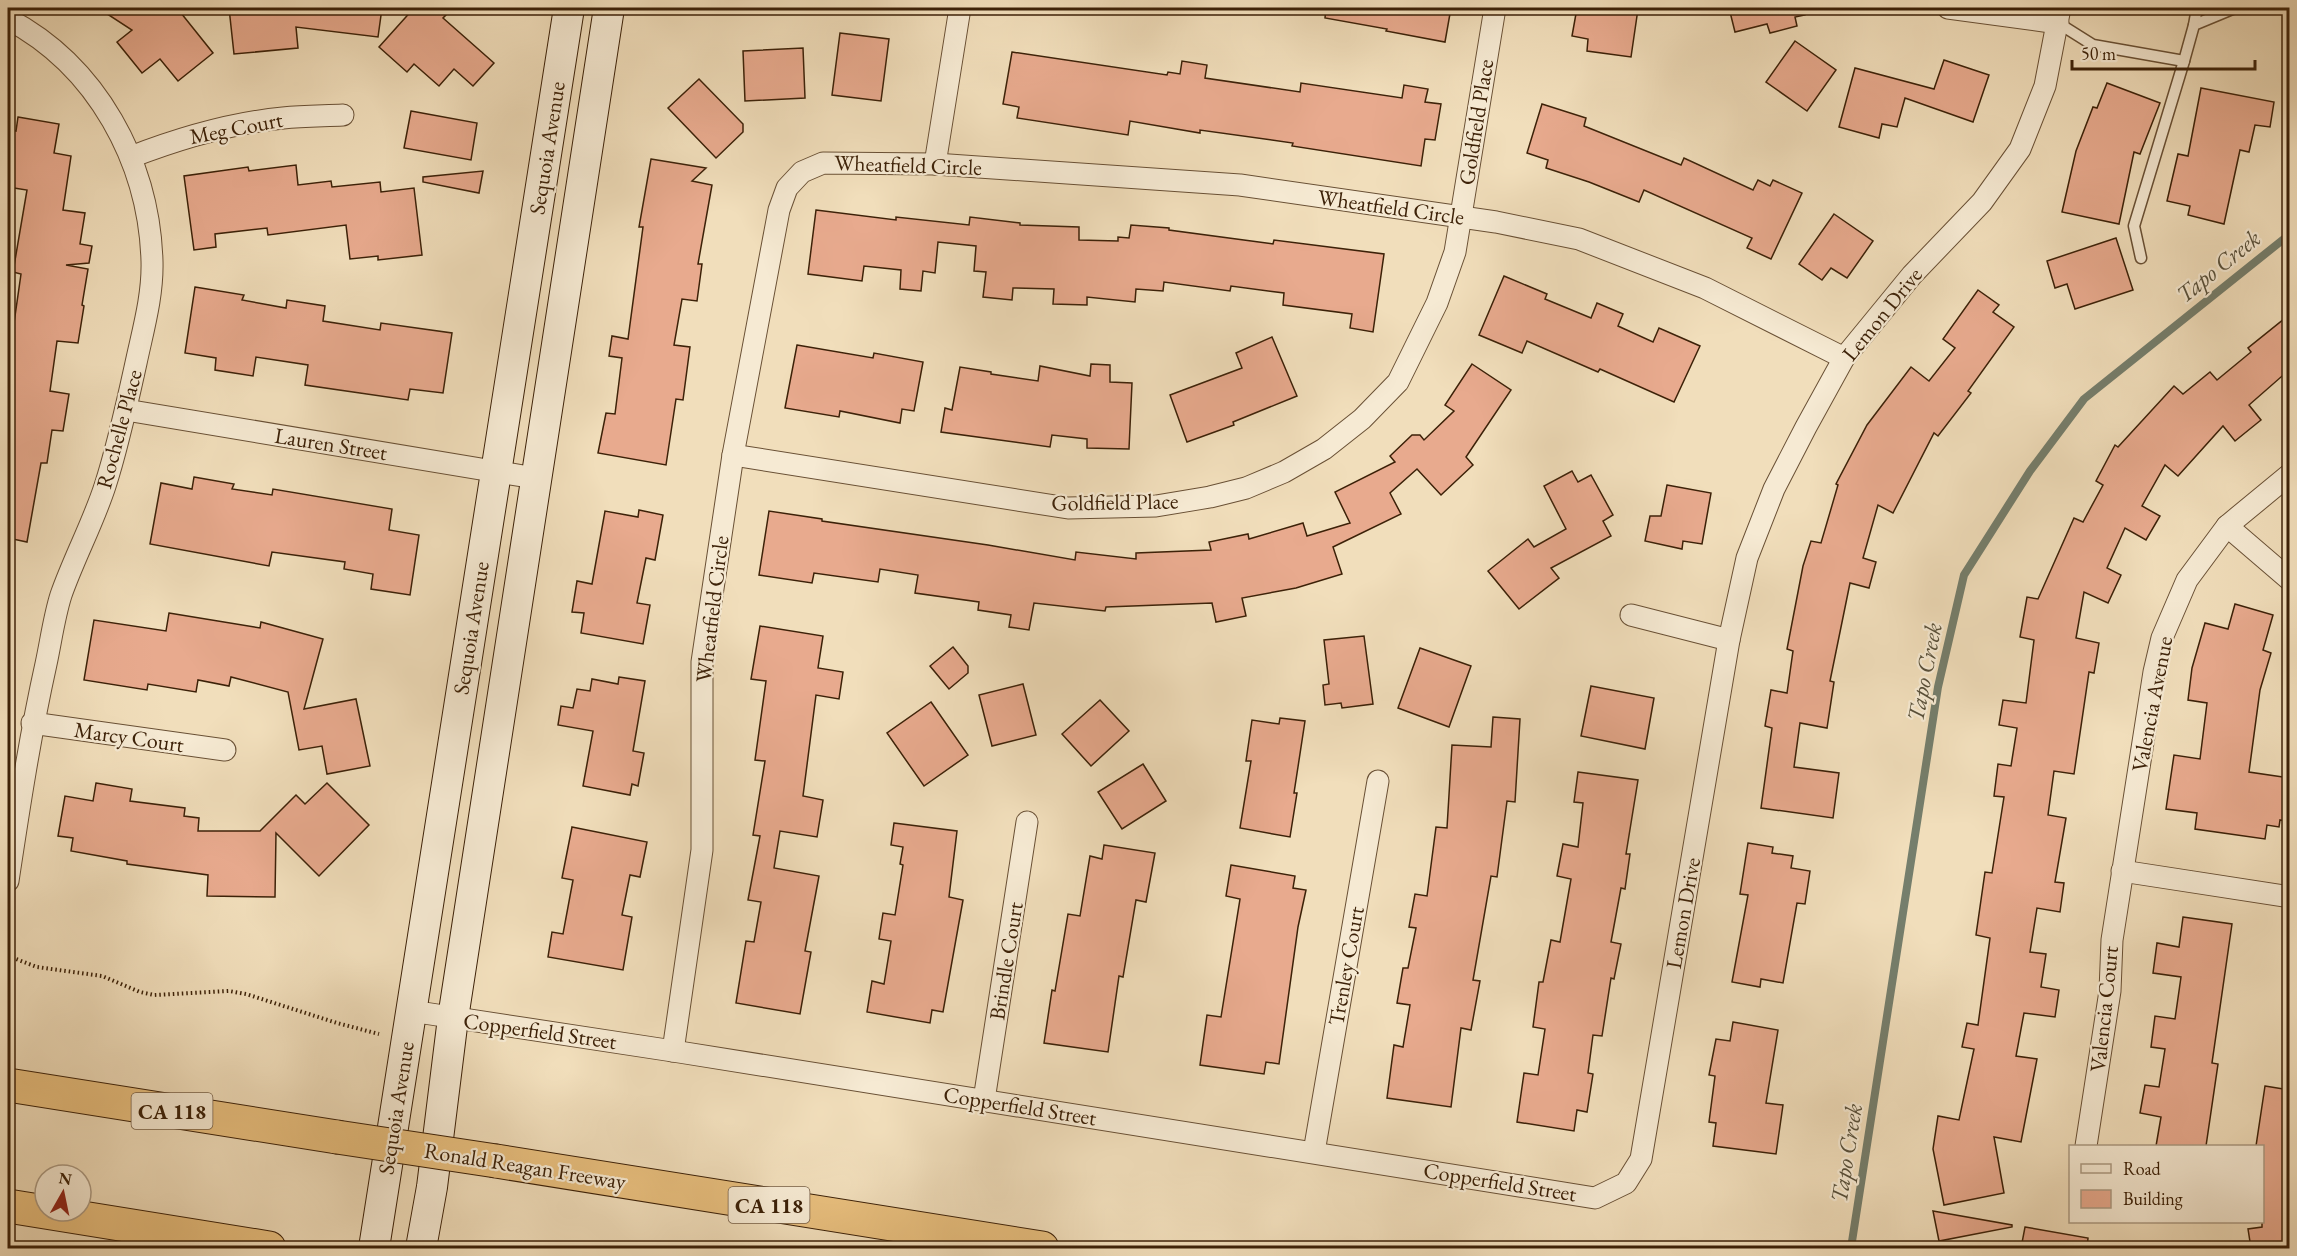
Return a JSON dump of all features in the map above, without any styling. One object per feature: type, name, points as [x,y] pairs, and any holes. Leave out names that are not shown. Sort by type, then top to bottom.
[{"type":"highway","name":"Ronald Reagan Freeway","points":[[8,1085],[1042,1248]]},
{"type":"highway","points":[[8,1206],[269,1248]]},
{"type":"main road","name":"Sequoia Avenue","points":[[374,1248],[569,8]]},
{"type":"main road","name":"Sequoia Avenue","points":[[421,1248],[432,1187],[453,1018],[609,8]]},
{"type":"street","points":[[935,164],[960,8]]},
{"type":"street","name":"Goldfield Place","points":[[733,455],[1068,508],[1156,506],[1210,497],[1246,488],[1284,472],[1324,449],[1362,420],[1398,382],[1437,303],[1455,252],[1495,8]]},
{"type":"street","points":[[1948,8],[2059,15]]},
{"type":"street","name":"Lemon Drive","points":[[1626,1183],[1641,1159],[1729,639],[1747,558],[1774,489],[1844,358],[1912,275],[1982,202],[2020,148],[2045,86],[2059,15]]},
{"type":"street","name":"Rochelle Place","points":[[8,19],[53,49],[88,85],[114,122],[131,157],[148,212],[152,263],[150,300],[126,410],[105,487],[61,596],[33,723],[8,881]]},
{"type":"street","name":"Meg Court","points":[[131,157],[173,141],[225,127],[283,118],[343,115]]},
{"type":"street","name":"Wheatfield Circle","points":[[673,1051],[702,850],[702,662],[733,455],[779,210],[787,188],[802,172],[823,163],[935,164],[1240,185],[1496,222],[1579,239],[1705,288],[1844,358]]},
{"type":"street","name":"Lauren Street","points":[[126,410],[535,478]]},
{"type":"street","name":"Valencia Avenue","points":[[2122,871],[2154,672],[2162,638],[2187,580],[2227,526],[2289,474]]},
{"type":"street","points":[[2227,526],[2289,580]]},
{"type":"street","points":[[1631,615],[1729,639]]},
{"type":"street","name":"Marcy Court","points":[[33,723],[225,750]]},
{"type":"street","name":"Trenley Court","points":[[1314,1152],[1378,781]]},
{"type":"street","name":"Brindle Court","points":[[984,1100],[1027,822]]},
{"type":"street","points":[[2122,871],[2289,897]]},
{"type":"street","name":"Valencia Court","points":[[2086,1145],[2110,991],[2112,940],[2122,871]]},
{"type":"street","name":"Copperfield Street","points":[[411,1011],[1595,1198],[1626,1183]]},
{"type":"lane","points":[[2141,258],[2134,226],[2184,61],[2197,8]]},
{"type":"lane","points":[[2194,25],[2235,8]]},
{"type":"lane","points":[[2059,15],[2093,45],[2184,61]]},
{"type":"path","points":[[8,956],[37,967],[102,976],[140,992],[154,995],[229,991],[246,994],[379,1034]]},
{"type":"building","points":[[98,8],[177,8],[213,53],[178,81],[160,59],[142,73],[117,42],[132,30]]},
{"type":"building","points":[[229,8],[382,8],[378,37],[296,27],[298,48],[234,54]]},
{"type":"building","points":[[414,8],[453,8],[443,18],[494,63],[473,86],[454,69],[439,86],[414,64],[407,72],[379,47]]},
{"type":"building","points":[[1326,8],[1451,8],[1445,42],[1325,18]]},
{"type":"building","points":[[1577,8],[1638,9],[1631,57],[1587,51],[1588,39],[1572,36]]},
{"type":"building","points":[[1729,8],[1805,8],[1805,15],[1795,17],[1797,26],[1770,33],[1767,24],[1735,32]]},
{"type":"building","points":[[840,33],[889,39],[881,101],[832,95]]},
{"type":"building","points":[[1795,41],[1836,70],[1807,111],[1766,82]]},
{"type":"building","points":[[803,48],[805,98],[745,101],[743,51]]},
{"type":"building","points":[[1012,52],[1167,75],[1168,72],[1180,74],[1182,61],[1207,65],[1205,78],[1300,92],[1301,83],[1402,98],[1404,85],[1428,89],[1425,102],[1441,104],[1435,140],[1425,139],[1421,166],[1292,146],[1293,143],[1200,130],[1200,133],[1130,121],[1128,135],[1017,118],[1019,107],[1003,104]]},
{"type":"building","points":[[1944,60],[1989,75],[1973,122],[1905,98],[1897,127],[1882,124],[1879,138],[1839,127],[1855,68],[1934,89]]},
{"type":"building","points":[[699,79],[743,124],[743,132],[716,158],[668,108]]},
{"type":"building","points":[[2107,83],[2160,103],[2140,154],[2134,152],[2119,224],[2062,212],[2076,151],[2093,107],[2097,108]]},
{"type":"building","points":[[2201,88],[2274,102],[2270,127],[2255,125],[2249,152],[2240,150],[2224,224],[2188,215],[2190,206],[2167,201],[2178,154],[2188,156]]},
{"type":"building","points":[[1542,104],[1586,118],[1584,126],[1681,165],[1684,158],[1753,190],[1758,180],[1770,186],[1773,180],[1802,193],[1771,259],[1747,248],[1752,238],[1644,190],[1639,202],[1546,168],[1548,160],[1527,153]]},
{"type":"building","points":[[411,111],[477,123],[471,160],[404,148]]},
{"type":"building","points":[[18,117],[59,124],[54,153],[71,156],[63,210],[85,213],[80,244],[92,246],[89,263],[66,265],[88,269],[82,305],[84,306],[78,343],[57,341],[50,391],[69,394],[63,431],[52,430],[47,463],[41,463],[27,542],[8,538],[8,322],[14,323],[21,274],[13,272],[27,190],[8,187],[8,129],[16,131]]},
{"type":"building","points":[[651,159],[706,168],[692,181],[712,185],[698,264],[702,264],[697,301],[682,299],[674,345],[690,347],[683,400],[676,399],[666,465],[598,453],[606,413],[615,414],[622,358],[609,356],[612,336],[628,339],[643,227],[639,227]]},
{"type":"building","points":[[296,165],[298,185],[331,181],[332,187],[380,182],[381,192],[414,188],[422,255],[378,260],[378,256],[350,259],[346,225],[268,235],[267,228],[215,234],[216,247],[194,250],[184,176],[248,167],[249,171]]},
{"type":"building","points":[[483,171],[479,193],[423,182],[423,177]]},
{"type":"building","points":[[816,210],[896,220],[896,217],[969,225],[970,217],[1020,223],[1020,225],[1079,227],[1079,240],[1118,241],[1118,237],[1129,238],[1131,225],[1169,228],[1169,230],[1273,244],[1274,240],[1384,254],[1373,332],[1350,328],[1352,314],[1283,305],[1284,293],[1231,286],[1230,291],[1164,282],[1163,291],[1136,289],[1135,302],[1087,297],[1087,305],[1053,304],[1054,289],[1013,288],[1012,300],[983,297],[986,272],[974,271],[976,246],[938,242],[935,273],[923,271],[921,291],[900,289],[901,270],[864,266],[862,281],[808,274]]},
{"type":"building","points":[[1834,214],[1873,241],[1847,278],[1831,268],[1822,280],[1799,264]]},
{"type":"building","points":[[2116,238],[2133,290],[2075,309],[2067,284],[2055,288],[2047,261]]},
{"type":"building","points":[[1504,276],[1547,294],[1545,299],[1591,318],[1597,303],[1623,314],[1618,326],[1653,342],[1659,328],[1700,346],[1674,402],[1600,369],[1598,372],[1527,341],[1522,353],[1479,335]]},
{"type":"building","points":[[195,287],[244,295],[242,300],[286,308],[287,300],[325,306],[323,321],[380,330],[381,323],[452,333],[443,393],[410,389],[408,400],[305,385],[308,365],[256,357],[253,376],[215,370],[216,358],[185,353]]},
{"type":"building","points":[[1978,290],[1999,305],[1993,312],[2014,327],[1968,391],[1971,393],[1938,436],[1934,433],[1893,513],[1878,505],[1863,558],[1876,562],[1869,588],[1850,583],[1830,681],[1834,682],[1827,728],[1800,723],[1794,767],[1839,773],[1833,818],[1761,808],[1772,728],[1765,726],[1771,690],[1787,693],[1793,651],[1787,649],[1803,566],[1811,541],[1821,543],[1838,485],[1836,484],[1867,425],[1911,367],[1929,381],[1955,348],[1943,339]]},
{"type":"building","points":[[2289,315],[2289,370],[2249,405],[2261,420],[2235,441],[2223,426],[2178,476],[2165,465],[2142,506],[2160,516],[2146,540],[2125,528],[2107,568],[2121,575],[2108,603],[2084,592],[2076,638],[2099,643],[2094,673],[2089,672],[2074,774],[2054,771],[2048,815],[2066,818],[2055,882],[2064,883],[2060,912],[2037,908],[2030,952],[2046,954],[2041,987],[2059,990],[2055,1017],[2024,1013],[2016,1056],[2037,1059],[2021,1142],[1994,1137],[2004,1193],[1944,1205],[1933,1149],[1938,1116],[1959,1120],[1974,1049],[1962,1047],[1967,1023],[1978,1025],[1990,938],[1976,935],[1985,872],[1992,873],[2004,797],[1994,796],[1998,764],[2011,766],[2017,728],[1999,725],[2003,700],[2026,703],[2034,640],[2020,637],[2027,597],[2038,599],[2074,518],[2083,522],[2103,485],[2096,481],[2115,445],[2118,447],[2174,386],[2183,394],[2210,372],[2217,380],[2251,352],[2248,348]]},
{"type":"building","points":[[1272,337],[1297,396],[1233,422],[1234,425],[1187,442],[1170,395],[1242,368],[1236,353]]},
{"type":"building","points":[[797,345],[873,358],[874,353],[923,362],[914,411],[902,409],[900,423],[840,411],[839,417],[785,408]]},
{"type":"building","points":[[1091,364],[1110,365],[1110,382],[1132,383],[1129,449],[1087,448],[1087,439],[1052,435],[1050,447],[941,432],[945,408],[952,410],[960,367],[1038,381],[1040,366],[1090,376]]},
{"type":"building","points":[[1472,364],[1511,390],[1466,457],[1473,465],[1441,495],[1417,469],[1390,493],[1401,514],[1333,547],[1342,574],[1296,588],[1242,598],[1246,616],[1216,622],[1212,603],[1106,607],[1105,611],[1034,603],[1029,630],[1009,627],[1011,615],[978,610],[979,602],[915,593],[918,575],[880,569],[878,582],[814,573],[812,583],[759,575],[769,511],[1075,560],[1076,552],[1136,559],[1136,553],[1211,550],[1209,542],[1248,534],[1249,539],[1303,523],[1307,536],[1350,523],[1335,492],[1395,462],[1390,456],[1412,435],[1420,435],[1424,440],[1454,411],[1445,405]]},
{"type":"building","points":[[1572,471],[1578,482],[1591,475],[1613,515],[1603,521],[1611,536],[1551,568],[1559,578],[1519,609],[1488,571],[1528,539],[1534,547],[1566,529],[1544,486]]},
{"type":"building","points":[[194,477],[234,484],[232,489],[272,495],[273,489],[392,509],[389,530],[419,535],[410,595],[371,589],[373,574],[344,569],[345,562],[272,552],[269,566],[150,544],[161,483],[192,489]]},
{"type":"building","points":[[1667,485],[1711,493],[1702,544],[1683,541],[1682,549],[1645,541],[1650,516],[1661,516]]},
{"type":"building","points":[[639,510],[663,515],[655,560],[646,558],[637,603],[650,605],[643,644],[581,633],[584,613],[572,612],[577,581],[592,584],[605,511],[638,517]]},
{"type":"building","points":[[2235,604],[2273,615],[2263,650],[2271,653],[2260,690],[2249,772],[2289,778],[2289,822],[2280,820],[2279,827],[2267,825],[2265,839],[2195,829],[2197,813],[2166,809],[2174,755],[2200,759],[2207,703],[2188,700],[2192,668],[2205,623],[2228,629]]},
{"type":"building","points":[[169,613],[260,628],[261,622],[323,639],[304,709],[356,699],[370,766],[327,774],[322,746],[299,750],[288,692],[231,677],[229,686],[198,680],[196,692],[148,684],[147,690],[84,680],[94,620],[166,631]]},
{"type":"building","points":[[760,626],[823,636],[818,668],[843,672],[839,699],[816,695],[803,796],[823,800],[817,837],[780,831],[774,868],[819,876],[805,951],[811,952],[800,1014],[736,1003],[746,941],[754,942],[761,902],[748,900],[760,836],[753,835],[765,761],[755,760],[766,681],[751,679]]},
{"type":"building","points":[[1364,636],[1373,704],[1342,708],[1341,703],[1325,705],[1323,685],[1329,684],[1324,640]]},
{"type":"building","points":[[953,647],[968,666],[968,673],[949,689],[930,666]]},
{"type":"building","points":[[1420,648],[1471,666],[1449,727],[1398,708]]},
{"type":"building","points":[[619,677],[645,681],[633,751],[644,753],[638,786],[632,784],[630,795],[583,786],[593,731],[558,725],[561,706],[573,708],[577,689],[590,691],[592,679],[618,684]]},
{"type":"building","points":[[1023,684],[1036,735],[992,746],[979,695]]},
{"type":"building","points":[[1591,686],[1654,698],[1645,749],[1581,736]]},
{"type":"building","points":[[1100,700],[1129,731],[1091,766],[1062,734]]},
{"type":"building","points":[[931,702],[968,755],[924,786],[887,733]]},
{"type":"building","points":[[1493,717],[1520,719],[1515,802],[1507,801],[1497,877],[1491,876],[1473,980],[1480,981],[1471,1030],[1461,1028],[1451,1107],[1387,1098],[1394,1045],[1403,1047],[1410,1005],[1397,1003],[1403,968],[1408,968],[1416,928],[1409,927],[1415,894],[1427,896],[1436,827],[1447,828],[1452,745],[1491,747]]},
{"type":"building","points":[[1280,718],[1305,721],[1290,837],[1240,828],[1251,761],[1246,761],[1252,720],[1279,724]]},
{"type":"building","points":[[1143,764],[1166,801],[1122,829],[1098,792]]},
{"type":"building","points":[[1578,772],[1638,780],[1626,854],[1630,854],[1625,889],[1621,888],[1611,942],[1621,944],[1614,979],[1611,978],[1602,1036],[1593,1035],[1588,1073],[1593,1074],[1587,1112],[1577,1110],[1574,1131],[1517,1122],[1524,1073],[1538,1075],[1545,1029],[1533,1027],[1539,982],[1543,982],[1551,940],[1560,942],[1571,879],[1557,876],[1563,844],[1578,847],[1583,803],[1574,802]]},
{"type":"building","points":[[96,783],[132,789],[130,801],[185,808],[184,816],[199,818],[198,831],[260,831],[296,795],[305,804],[327,783],[369,825],[319,876],[276,833],[275,897],[207,896],[208,875],[127,864],[127,861],[71,851],[73,838],[58,836],[65,796],[93,801]]},
{"type":"building","points":[[894,823],[957,831],[949,897],[963,900],[943,1012],[932,1010],[930,1023],[867,1012],[872,981],[884,984],[891,941],[879,939],[883,913],[895,915],[903,865],[900,864],[903,847],[891,845]]},
{"type":"building","points":[[572,827],[647,842],[640,877],[630,875],[622,915],[632,917],[623,970],[548,957],[552,932],[563,934],[573,880],[562,878]]},
{"type":"building","points":[[1748,843],[1773,847],[1772,853],[1793,856],[1791,868],[1810,871],[1805,904],[1797,903],[1783,983],[1761,979],[1760,987],[1732,982],[1748,895],[1740,894]]},
{"type":"building","points":[[1104,845],[1155,853],[1146,902],[1136,900],[1123,977],[1119,976],[1108,1052],[1044,1043],[1052,990],[1055,991],[1068,914],[1080,916],[1090,856],[1102,859]]},
{"type":"building","points":[[1231,865],[1295,876],[1293,888],[1306,890],[1298,927],[1279,1064],[1266,1062],[1264,1074],[1200,1065],[1207,1015],[1221,1017],[1240,899],[1226,896]]},
{"type":"building","points":[[2183,917],[2232,924],[2212,1063],[2218,1064],[2206,1145],[2156,1145],[2161,1117],[2140,1113],[2145,1085],[2159,1087],[2165,1049],[2151,1047],[2155,1016],[2175,1019],[2181,977],[2153,973],[2157,943],[2179,947]]},
{"type":"building","points":[[1733,1022],[1778,1030],[1766,1103],[1783,1105],[1776,1154],[1713,1146],[1716,1123],[1709,1122],[1715,1076],[1709,1075],[1716,1039],[1730,1041]]},
{"type":"building","points":[[2265,1086],[2289,1090],[2289,1248],[2251,1248],[2248,1229],[2262,1227],[2264,1223],[2264,1145],[2256,1145]]},
{"type":"building","points":[[1933,1211],[2012,1225],[2012,1227],[1939,1241]]},
{"type":"building","points":[[2025,1227],[2088,1238],[2087,1248],[2021,1248]]},
{"type":"waterway","name":"Tapo Creek","points":[[1851,1248],[1938,687],[1964,575],[2030,471],[2084,399],[2290,234]]}]
